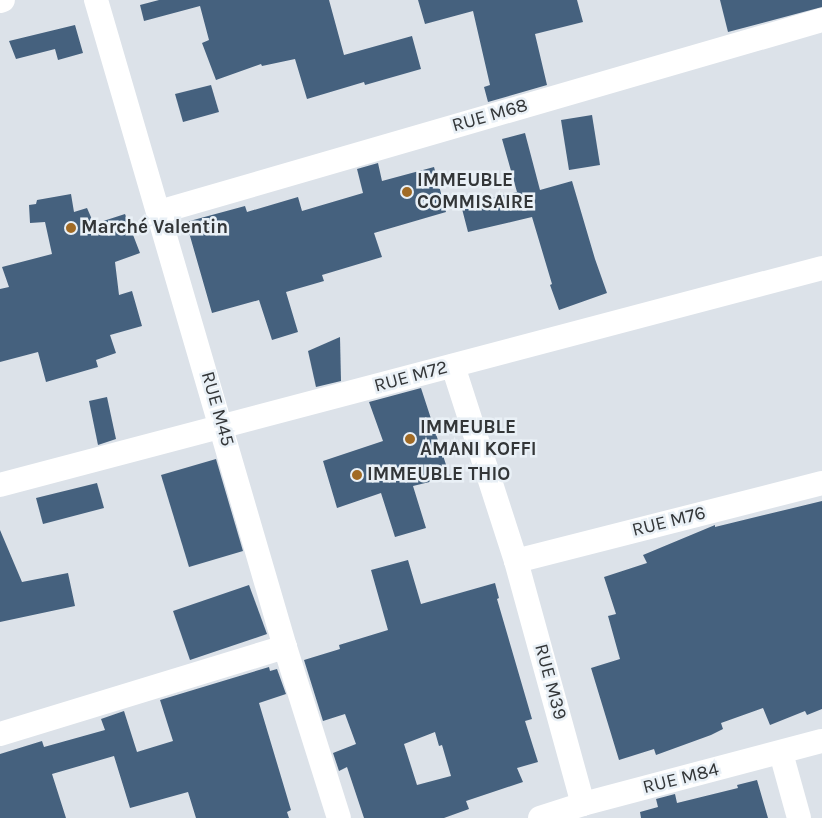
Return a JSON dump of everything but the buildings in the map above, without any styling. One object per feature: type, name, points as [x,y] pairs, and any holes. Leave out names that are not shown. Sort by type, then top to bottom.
[{"type":"street","name":"RUE M45","points":[[96,0],[285,647],[339,818]]},
{"type":"street","points":[[820,0],[822,7]]},
{"type":"street","name":"RUE M68","points":[[159,212],[822,20]]},
{"type":"street","name":"RUE M72","points":[[0,485],[822,268]]},
{"type":"street","name":"RUE M39","points":[[453,366],[516,561],[583,804]]},
{"type":"street","name":"RUE M76","points":[[516,561],[822,483]]},
{"type":"street","points":[[0,734],[285,647]]},
{"type":"street","name":"RUE M84","points":[[540,818],[583,804],[822,741]]},
{"type":"street","points":[[781,753],[799,818]]},
{"type":"place","name":"IMMEUBLE COMMISAIRE","points":[[407,192]]},
{"type":"place","name":"Marché Valentin","points":[[71,228]]},
{"type":"place","name":"IMMEUBLE AMANI KOFFI","points":[[410,439]]},
{"type":"place","name":"IMMEUBLE THIO","points":[[357,475]]}]
